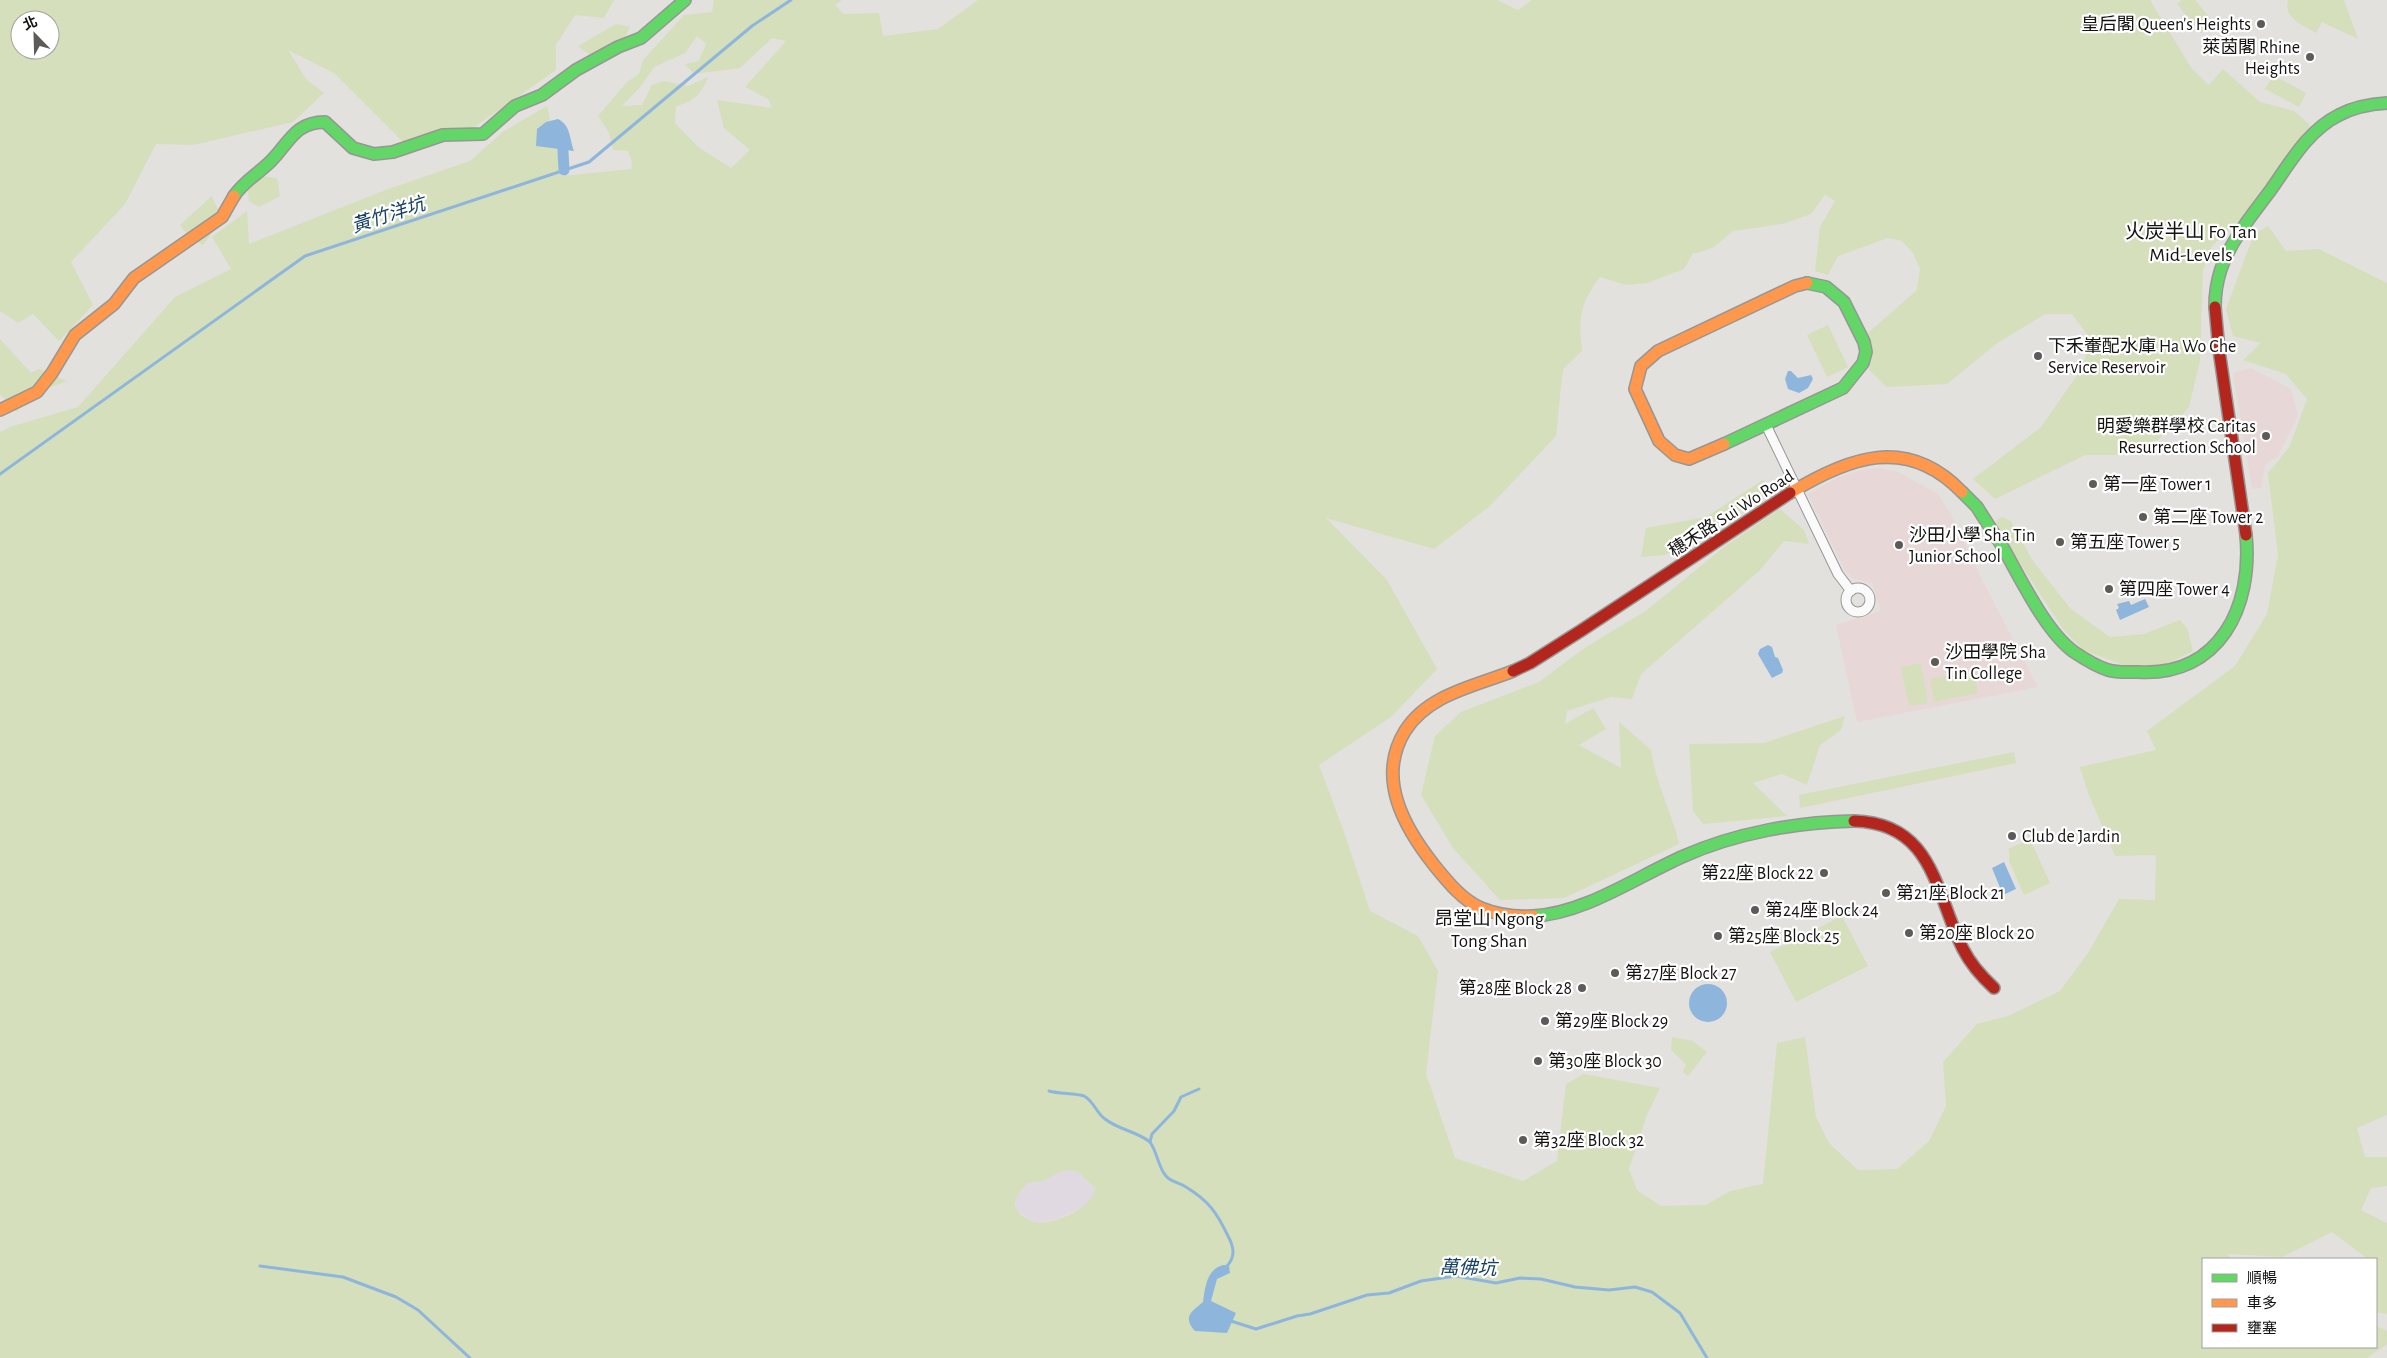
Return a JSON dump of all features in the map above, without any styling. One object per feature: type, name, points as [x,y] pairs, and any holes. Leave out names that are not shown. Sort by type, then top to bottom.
[{"type":"street","points":[[0,410],[24,400],[37,392],[79,332],[114,304],[125,287],[138,275],[222,217],[242,184],[268,164],[288,137],[304,126],[315,121],[328,123],[351,146],[374,154],[393,152],[443,135],[483,134],[488,132],[519,104],[542,95],[576,70],[618,47],[641,38],[685,0]]},
{"type":"street","name":"穗禾路 Sui Wo Road","points":[[1994,988],[1976,972],[1926,857],[1907,837],[1882,824],[1853,820],[1752,833],[1684,856],[1568,910],[1540,918],[1516,918],[1492,914],[1476,906],[1456,891],[1426,857],[1399,810],[1392,777],[1395,754],[1404,732],[1426,706],[1448,694],[1500,677],[1530,663],[1797,490],[1844,465],[1870,457],[1892,456],[1919,462],[1952,481],[1970,499],[1986,521],[2045,619],[2063,642],[2082,658],[2112,671],[2140,675],[2170,670],[2199,656],[2216,642],[2235,618],[2245,590],[2247,570],[2242,510],[2216,334],[2217,284],[2220,275],[2231,248],[2303,142],[2334,117],[2360,107],[2387,103]]},
{"type":"street","points":[[1807,283],[1829,288],[1845,302],[1864,341],[1866,352],[1863,365],[1843,388],[1766,424],[1689,459],[1675,455],[1659,441],[1635,389],[1640,366],[1658,351],[1795,286],[1807,283]]},
{"type":"street","points":[[1766,424],[1838,574],[1851,591]]},
{"type":"shaded area","name":"明愛樂群學校 Caritas Resurrection School","points":[[2251,368],[2291,389],[2298,416],[2277,457],[2265,464],[2261,488],[2252,489],[2233,373]]},
{"type":"shaded area","points":[[1880,468],[1898,472],[1938,494],[1953,518],[1981,578],[2038,687],[1857,722],[1836,625],[1881,611],[1872,583],[1854,579],[1845,571],[1808,494],[1839,477],[1862,470]]},
{"type":"shaded area","points":[[1070,1170],[1078,1172],[1095,1188],[1093,1197],[1086,1206],[1056,1219],[1041,1223],[1029,1220],[1017,1210],[1015,1201],[1017,1196],[1028,1183],[1044,1181],[1060,1172]]},
{"type":"green space","points":[[0,0],[614,0],[604,18],[575,15],[556,45],[556,70],[467,132],[405,144],[334,73],[288,50],[306,79],[324,93],[293,122],[193,145],[156,144],[125,204],[71,262],[93,305],[59,341],[33,314],[18,323],[0,311]]},
{"type":"green space","points":[[714,0],[842,0],[835,5],[843,14],[879,13],[883,36],[938,29],[978,0],[1497,0],[1518,10],[1532,0],[2150,0],[2192,69],[2209,85],[2223,69],[2260,102],[2294,111],[2310,125],[2249,211],[2212,246],[2203,270],[2200,361],[2189,407],[2159,439],[2123,455],[2085,455],[1995,499],[1973,479],[2040,428],[2083,367],[2090,338],[2072,314],[2045,314],[1996,344],[1947,384],[1887,387],[1869,370],[1873,352],[1868,333],[1917,290],[1920,269],[1913,253],[1902,241],[1888,238],[1838,256],[1828,275],[1815,271],[1820,227],[1835,201],[1825,195],[1811,214],[1782,224],[1733,231],[1714,247],[1693,253],[1684,269],[1647,283],[1626,285],[1600,277],[1584,303],[1580,330],[1582,351],[1564,368],[1556,436],[1490,506],[1434,549],[1326,518],[1387,580],[1437,669],[1391,717],[1319,765],[1344,832],[1370,911],[1418,936],[1438,971],[1426,1074],[1455,1158],[1523,1181],[1557,1161],[1566,1084],[1584,1074],[1660,1088],[1647,1115],[1629,1169],[1637,1190],[1661,1206],[1706,1205],[1730,1191],[1763,1184],[1777,1043],[1805,1037],[1816,1117],[1829,1143],[1858,1170],[1897,1169],[1929,1141],[1946,1106],[1943,1062],[1977,1024],[2008,1016],[2060,991],[2088,953],[2119,899],[2155,900],[2156,855],[2115,856],[2088,793],[2080,767],[2156,750],[2147,731],[2235,666],[2267,614],[2278,555],[2268,473],[2289,448],[2307,399],[2286,374],[2243,360],[2261,343],[2233,336],[2226,309],[2254,234],[2268,226],[2286,251],[2319,249],[2387,283],[2387,1115],[2357,1128],[2365,1157],[2387,1157],[2387,1186],[2371,1188],[2361,1210],[2387,1223],[2387,1314],[2377,1312],[2377,1258],[2367,1258],[2332,1232],[2282,1257],[2228,1254],[2230,1258],[2202,1258],[2202,1348],[2377,1348],[2377,1326],[2387,1331],[2387,1344],[2367,1358],[0,1358],[0,432],[10,427],[78,407],[175,297],[231,269],[212,237],[247,211],[249,244],[383,191],[470,161],[504,131],[547,106],[562,176],[631,169],[632,162],[628,151],[613,150],[609,133],[598,116],[627,82],[639,74],[643,60],[684,15],[712,12]],"holes":[[[697,36],[706,44],[699,61],[685,64],[694,74],[740,68],[772,38],[786,41],[745,87],[768,99],[772,108],[717,100],[724,128],[750,150],[731,168],[698,147],[675,123],[676,106],[692,100],[703,88],[708,77],[688,86],[664,81],[652,85],[642,105],[622,106],[641,86],[654,67],[685,53]],[[1070,1170],[1078,1172],[1095,1188],[1093,1195],[1088,1201],[1073,1213],[1055,1220],[1036,1223],[1023,1217],[1017,1210],[1015,1206],[1016,1199],[1028,1183],[1044,1181],[1060,1172]]]},
{"type":"green space","points":[[2182,0],[2195,0],[2214,23],[2201,33],[2177,4]]},
{"type":"green space","points":[[2288,0],[2344,0],[2358,39],[2322,22],[2316,33],[2300,24],[2291,16],[2288,12]]},
{"type":"green space","points":[[616,24],[630,27],[618,51],[598,61],[578,46]]},
{"type":"green space","points":[[2273,75],[2306,93],[2299,107],[2265,89]]},
{"type":"green space","points":[[246,174],[277,178],[280,196],[259,207],[249,201]]},
{"type":"green space","points":[[212,196],[217,208],[234,216],[224,217],[203,245],[189,237],[180,225]]},
{"type":"green space","points":[[1828,325],[1848,367],[1827,377],[1807,335]]},
{"type":"green space","points":[[0,339],[31,373],[39,369],[67,381],[38,392],[16,412],[0,394]]},
{"type":"green space","points":[[1763,480],[1773,490],[1666,555],[1641,557],[1646,528],[1706,517]]},
{"type":"green space","points":[[1780,509],[1804,530],[1809,544],[1784,541],[1759,571],[1641,674],[1632,699],[1611,697],[1567,711],[1565,724],[1593,708],[1606,729],[1579,745],[1621,768],[1619,722],[1651,750],[1656,774],[1679,844],[1564,898],[1500,900],[1453,848],[1421,795],[1435,736],[1461,712],[1539,682],[1583,649],[1647,610],[1724,547]]},
{"type":"green space","points":[[2002,517],[2011,521],[2033,561],[2071,609],[2110,637],[2144,634],[2180,620],[2187,628],[2193,651],[2167,664],[2140,671],[2083,650],[2063,629],[2000,533],[1996,521]]},
{"type":"green space","points":[[1921,663],[1928,703],[1909,706],[1901,667]]},
{"type":"green space","points":[[1973,670],[1978,693],[1934,702],[1930,679]]},
{"type":"green space","points":[[1845,716],[1841,730],[1820,745],[1807,785],[1782,774],[1753,783],[1787,816],[1703,824],[1693,811],[1689,744],[1764,743]]},
{"type":"green space","points":[[2014,752],[2016,763],[1800,808],[1799,795]]},
{"type":"green space","points":[[2030,839],[2050,883],[2024,895],[2009,861],[2008,849]]},
{"type":"green space","points":[[1842,916],[1868,966],[1796,1002],[1770,952]]},
{"type":"green space","points":[[1672,1037],[1693,1041],[1707,1052],[1688,1076],[1683,1072],[1686,1064],[1671,1050]]},
{"type":"water","points":[[558,119],[569,132],[574,151],[536,146],[537,129],[546,122]]},
{"type":"water","points":[[1788,371],[1791,371],[1798,378],[1811,375],[1813,379],[1808,388],[1799,393],[1788,389],[1785,379]]},
{"type":"water","points":[[2145,599],[2149,607],[2120,620],[2116,610],[2119,608],[2117,604],[2129,601],[2131,605]]},
{"type":"water","points":[[1768,645],[1772,647],[1775,657],[1778,658],[1783,670],[1782,673],[1772,678],[1758,654],[1760,649]]},
{"type":"water","points":[[2004,862],[2016,889],[2003,895],[1992,868]]},
{"type":"water","points":[[1708,984],[1715,985],[1721,990],[1726,996],[1726,1010],[1721,1016],[1715,1021],[1708,1022],[1701,1021],[1695,1016],[1690,1010],[1689,1003],[1690,996],[1695,990],[1701,985]]},
{"type":"water","points":[[1223,1265],[1229,1265],[1230,1273],[1217,1279],[1211,1301],[1236,1313],[1227,1333],[1195,1331],[1189,1321],[1190,1314],[1203,1302],[1206,1285],[1213,1270]]},
{"type":"waterway","name":"黃竹洋坑","points":[[0,474],[305,256],[589,162],[752,26],[791,0]]},
{"type":"waterway","points":[[562,134],[564,170]]},
{"type":"waterway","points":[[1199,1089],[1181,1097],[1174,1111],[1152,1134],[1150,1142],[1161,1169],[1166,1176],[1201,1197],[1212,1208],[1220,1221],[1233,1248],[1233,1256],[1226,1267]]},
{"type":"waterway","points":[[1049,1091],[1084,1096],[1105,1119],[1150,1142]]},
{"type":"waterway","points":[[260,1266],[343,1277],[396,1297],[418,1310],[470,1358]]},
{"type":"waterway","name":"萬佛坑","points":[[1231,1321],[1256,1329],[1367,1295],[1389,1293],[1421,1281],[1456,1276],[1496,1283],[1520,1278],[1541,1279],[1575,1287],[1609,1290],[1635,1287],[1652,1292],[1680,1313],[1707,1358]]},
{"type":"traffic: fast","points":[[234,196],[271,161],[299,130],[315,123],[325,122],[353,148],[374,154],[393,152],[443,135],[483,134],[515,106],[542,95],[576,70],[618,47],[641,38],[685,0]]},
{"type":"traffic: fast","points":[[2215,307],[2218,278],[2230,248],[2242,228],[2300,148],[2318,130],[2339,115],[2362,106],[2387,103]]},
{"type":"traffic: fast","points":[[1724,444],[1843,388],[1863,363],[1866,352],[1864,342],[1844,302],[1826,287],[1807,283]]},
{"type":"traffic: fast","points":[[1962,492],[1977,507],[2002,546],[2034,603],[2063,643],[2086,660],[2115,672],[2166,670],[2190,663],[2210,650],[2225,632],[2237,611],[2244,587],[2247,561],[2246,535]]},
{"type":"traffic: fast","points":[[1533,916],[1572,909],[1610,893],[1666,864],[1724,841],[1789,826],[1854,821]]},
{"type":"traffic: slow","points":[[0,410],[37,392],[52,373],[75,335],[114,304],[134,278],[222,217],[234,196]]},
{"type":"traffic: slow","points":[[1724,444],[1689,459],[1675,455],[1659,441],[1635,389],[1641,366],[1658,351],[1795,286],[1807,283]]},
{"type":"traffic: slow","points":[[1790,493],[1834,470],[1856,462],[1878,458],[1899,458],[1920,463],[1941,474],[1962,492]]},
{"type":"traffic: slow","points":[[1513,671],[1454,693],[1426,708],[1415,718],[1405,731],[1397,749],[1393,766],[1394,784],[1397,801],[1413,835],[1434,865],[1455,889],[1467,900],[1481,908],[1507,915],[1533,916]]},
{"type":"traffic: jam","points":[[2215,307],[2219,350],[2246,535]]},
{"type":"traffic: jam","points":[[1513,671],[1530,663],[1582,630],[1790,493]]},
{"type":"traffic: jam","points":[[1854,821],[1881,825],[1901,834],[1916,848],[1928,865],[1937,884],[1966,955],[1994,988]]},
{"type":"place","name":"皇后閣 Queen's Heights","points":[[2261,24]]},
{"type":"place","name":"萊茵閣 Rhine Heights","points":[[2310,57]]},
{"type":"place","name":"下禾輋配水庫 Ha Wo Che Service Reservoir","points":[[2038,356]]},
{"type":"place","name":"明愛樂群學校 Caritas Resurrection School","points":[[2266,436]]},
{"type":"place","name":"第一座 Tower 1","points":[[2093,484]]},
{"type":"place","name":"第二座 Tower 2","points":[[2143,517]]},
{"type":"place","name":"第五座 Tower 5","points":[[2060,542]]},
{"type":"place","name":"沙田小學 Sha Tin Junior School","points":[[1899,545]]},
{"type":"place","name":"第四座 Tower 4","points":[[2109,589]]},
{"type":"place","name":"沙田學院 Sha Tin College","points":[[1935,662]]},
{"type":"place","name":"Club de Jardin","points":[[2012,836]]},
{"type":"place","name":"第22座 Block 22","points":[[1824,873]]},
{"type":"place","name":"第21座 Block 21","points":[[1886,893]]},
{"type":"place","name":"第24座 Block 24","points":[[1755,910]]},
{"type":"place","name":"第20座 Block 20","points":[[1909,933]]},
{"type":"place","name":"第25座 Block 25","points":[[1718,936]]},
{"type":"place","name":"第27座 Block 27","points":[[1615,973]]},
{"type":"place","name":"第28座 Block 28","points":[[1582,988]]},
{"type":"place","name":"第29座 Block 29","points":[[1545,1021]]},
{"type":"place","name":"第30座 Block 30","points":[[1538,1061]]},
{"type":"place","name":"第32座 Block 32","points":[[1523,1140]]},
{"type":"district","name":"火炭半山 Fo Tan Mid-Levels","points":[[2191,242]]},
{"type":"district","name":"昂堂山 Ngong Tong Shan","points":[[1489,929]]}]
